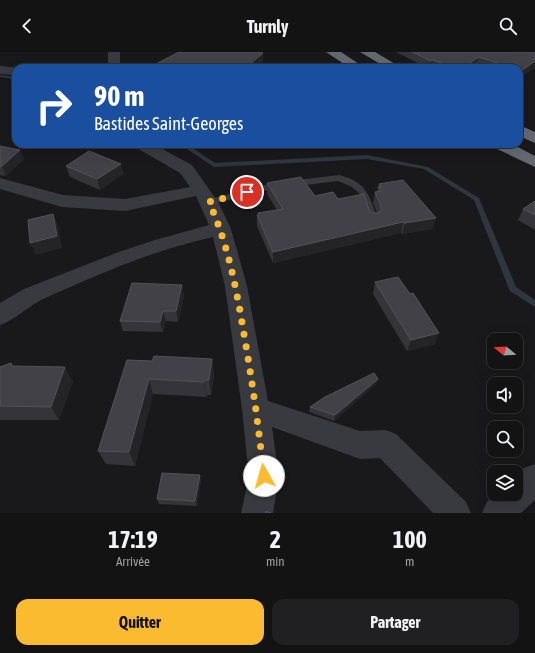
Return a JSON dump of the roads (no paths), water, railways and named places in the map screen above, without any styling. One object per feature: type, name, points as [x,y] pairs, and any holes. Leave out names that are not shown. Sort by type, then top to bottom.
[{"type":"highway","points":[[332,52],[352,64]]},
{"type":"highway","points":[[366,52],[388,64]]},
{"type":"highway","points":[[523,132],[535,138]]},
{"type":"highway","points":[[507,148],[535,162]]},
{"type":"street","points":[[114,52],[114,64]]},
{"type":"street","points":[[0,70],[12,71]]},
{"type":"street","points":[[148,148],[186,169],[205,196],[221,229],[236,286],[256,409],[264,476],[257,513]]},
{"type":"street","points":[[0,183],[62,201],[125,205],[205,196]]},
{"type":"street","points":[[0,316],[6,310],[24,299],[98,268],[173,241],[221,229]]},
{"type":"street","points":[[256,409],[360,445],[386,444],[455,513]]},
{"type":"street","points":[[498,513],[535,478]]},
{"type":"lane","points":[[205,196],[339,178],[355,185],[364,193],[373,220]]},
{"type":"waterway","points":[[0,76],[12,78]]},
{"type":"waterway","points":[[189,148],[214,165],[367,157],[426,168],[477,199],[513,289],[535,304]]}]
